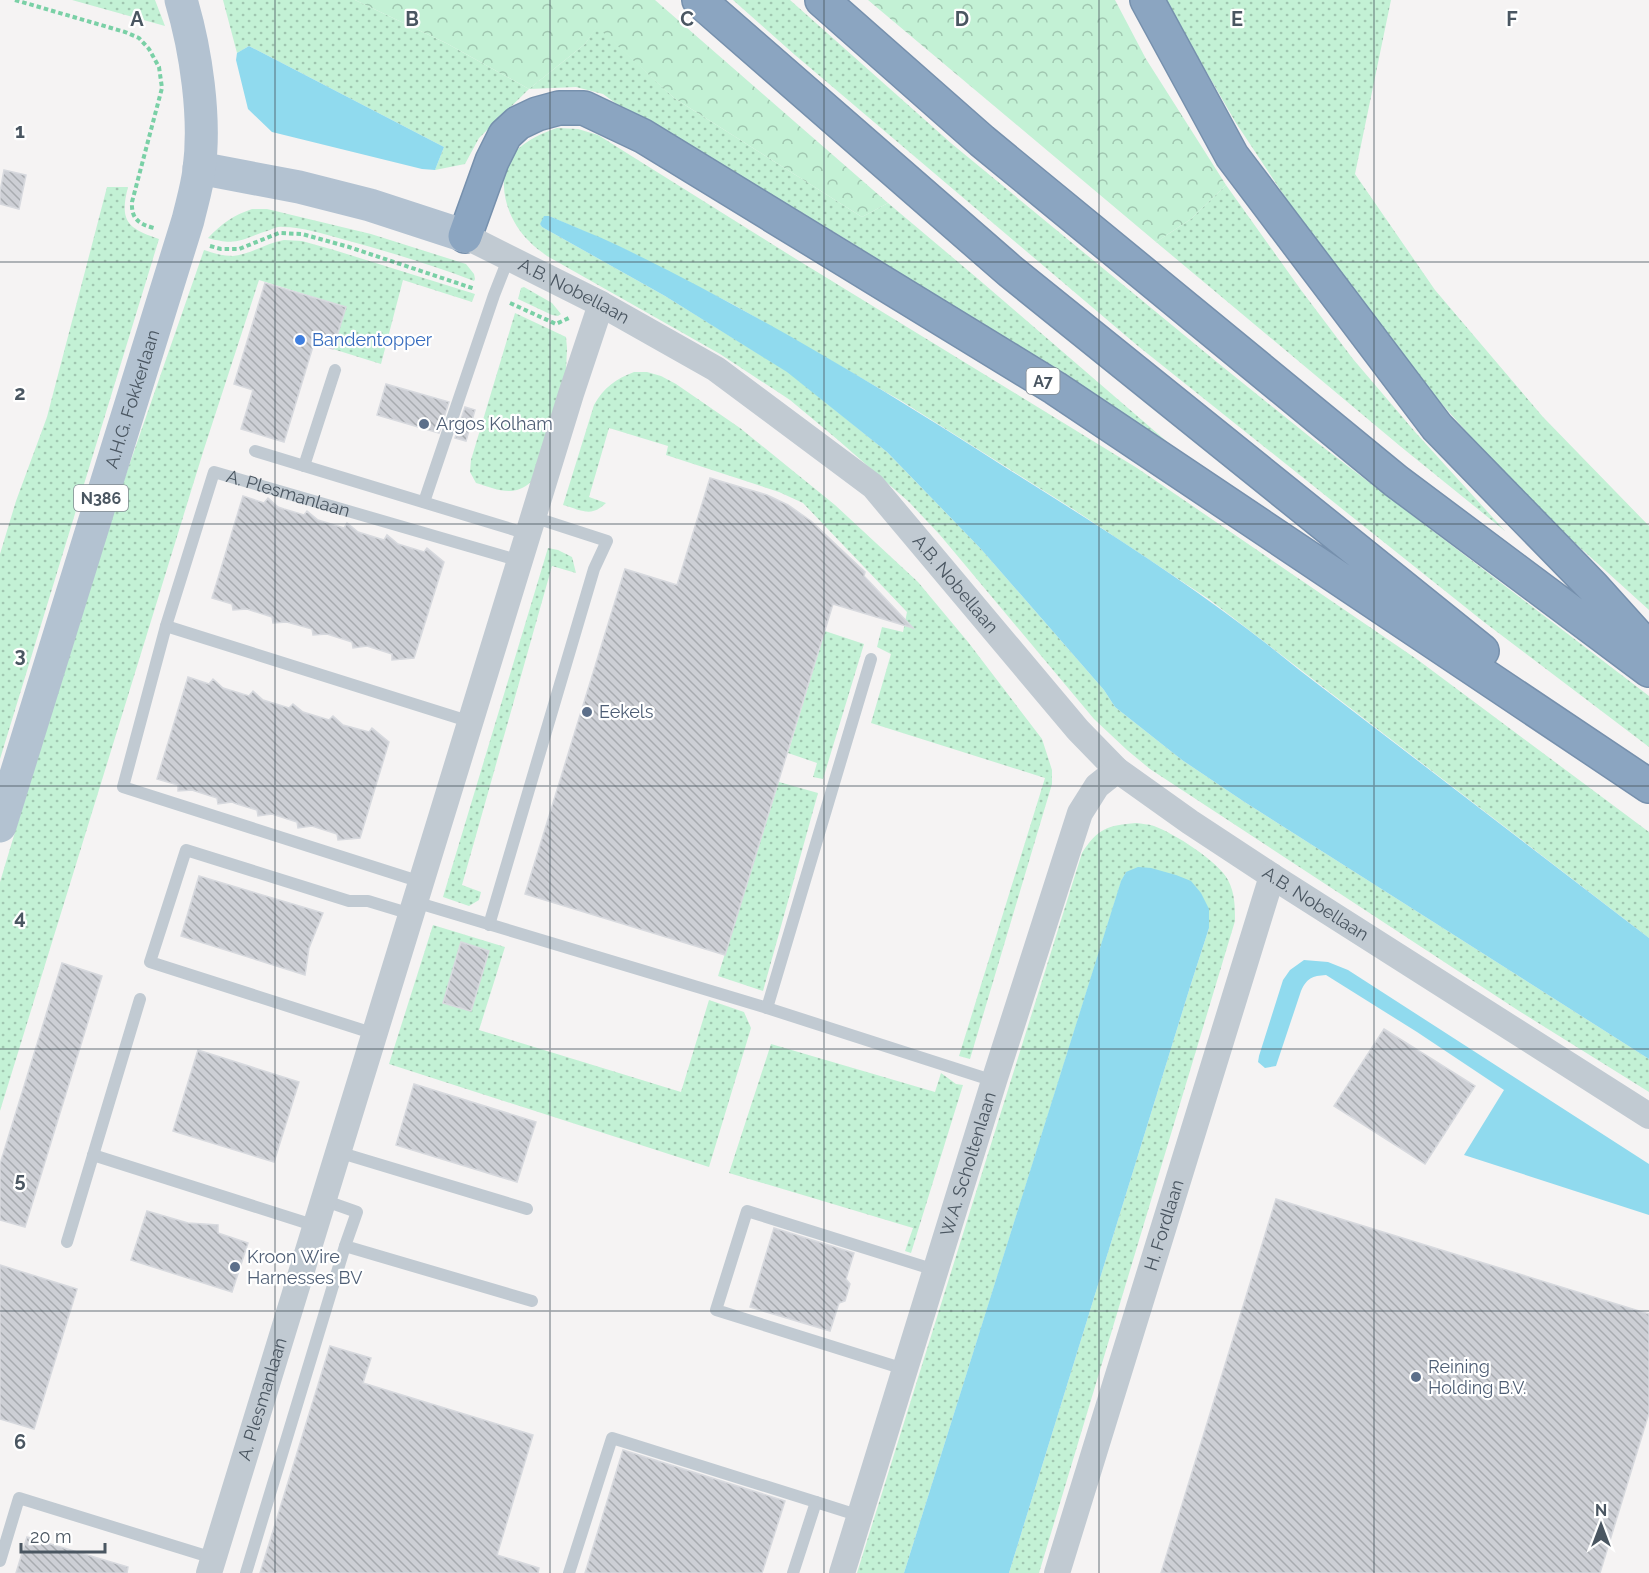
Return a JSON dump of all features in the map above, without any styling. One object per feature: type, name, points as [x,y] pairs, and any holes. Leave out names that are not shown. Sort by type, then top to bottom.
[{"type":"highway","name":"A7","points":[[699,0],[1010,272],[1649,786]]},
{"type":"highway","points":[[822,0],[982,141],[1396,481],[1649,670]]},
{"type":"highway","points":[[1147,0],[1232,156],[1437,426],[1593,587],[1649,649]]},
{"type":"highway","name":"A7","points":[[465,236],[492,161],[506,135],[518,123],[537,114],[559,108],[584,108],[643,136],[1055,388],[1649,786]]},
{"type":"main road","name":"A.H.G. Fokkerlaan","points":[[0,826],[188,220],[199,168],[201,116],[195,59],[182,0]]},
{"type":"main road","name":"A.B. Nobellaan","points":[[199,168],[330,194],[465,236]]},
{"type":"street","name":"A.B. Nobellaan","points":[[465,236],[601,304],[716,369],[873,486],[1078,730],[1117,770],[1272,876],[1649,1116]]},
{"type":"street","name":"A. Plesmanlaan","points":[[211,1566],[601,304]]},
{"type":"street","name":"W.A. Scholtenlaan","points":[[842,1573],[994,1081],[1080,813],[1097,786],[1117,770]]},
{"type":"street","name":"H. Fordlaan","points":[[1058,1573],[1272,876]]},
{"type":"lane","points":[[424,502],[509,257]]},
{"type":"lane","points":[[304,466],[334,370]]},
{"type":"lane","points":[[255,451],[424,502],[607,541],[594,568],[489,925]]},
{"type":"lane","name":"A. Plesmanlaan","points":[[416,900],[123,787],[166,626],[214,472],[520,561]]},
{"type":"lane","points":[[166,626],[471,722]]},
{"type":"lane","points":[[767,1008],[871,659]]},
{"type":"lane","points":[[375,1034],[150,962],[186,850],[349,901],[416,900],[489,925],[767,1008],[994,1081]]},
{"type":"lane","points":[[67,1242],[140,999]]},
{"type":"lane","points":[[338,1152],[527,1209]]},
{"type":"lane","points":[[93,1155],[316,1226]]},
{"type":"lane","points":[[246,1573],[357,1212],[323,1200]]},
{"type":"lane","points":[[904,1370],[716,1310],[747,1211],[935,1270]]},
{"type":"lane","points":[[345,1246],[532,1302]]},
{"type":"lane","points":[[570,1573],[612,1438],[860,1516]]},
{"type":"lane","points":[[0,1561],[19,1498],[211,1566]]},
{"type":"lane","points":[[793,1573],[816,1502]]},
{"type":"green space","points":[[72,0],[155,0],[165,26]]},
{"type":"green space","points":[[223,0],[355,0],[446,43],[529,89],[479,138],[465,164],[435,170],[444,147],[249,46],[237,53]]},
{"type":"green space","points":[[355,0],[655,0],[888,203],[862,217],[674,98],[597,27],[585,44],[529,89],[446,43]]},
{"type":"green space","points":[[733,0],[790,0],[952,144],[1218,363],[1315,441],[1649,696],[1649,747],[1484,622],[1138,346]]},
{"type":"green space","points":[[868,0],[1115,0],[1146,59],[1226,185],[1191,219],[1156,242]]},
{"type":"green space","points":[[1165,0],[1391,0],[1355,174],[1435,290],[1543,417],[1649,526],[1649,610],[1575,543],[1494,463],[1426,386],[1297,215],[1236,123]]},
{"type":"green space","points":[[597,26],[674,98],[862,217],[888,203],[1172,446],[844,238],[603,94],[576,87],[529,89],[585,44]]},
{"type":"green space","points":[[557,128],[578,129],[598,135],[1137,468],[1418,660],[1649,832],[1649,938],[1210,600],[1076,511],[903,402],[734,305],[618,246],[549,216],[540,224],[665,296],[788,372],[887,452],[981,549],[1104,690],[1115,707],[1182,760],[1243,801],[1649,1059],[1649,1092],[1519,1011],[1150,769],[1094,719],[940,535],[909,502],[838,440],[790,400],[720,354],[547,256],[533,245],[521,232],[509,210],[505,198],[505,173],[509,161],[520,147],[535,137]]},
{"type":"green space","points":[[1226,185],[1353,359],[1505,531],[1156,242],[1191,219]]},
{"type":"green space","points":[[107,187],[128,187],[125,208],[128,222],[140,231],[159,239],[0,759],[0,554],[16,501],[47,417]]},
{"type":"green space","points":[[252,209],[267,209],[371,234],[466,264],[475,279],[474,281],[392,253],[298,228],[278,227],[234,242],[208,238],[228,220]]},
{"type":"green space","points":[[284,240],[302,241],[334,250],[475,294],[472,302],[403,280],[381,364],[333,349],[346,307],[259,280],[204,449],[0,1111],[0,882],[76,629],[123,483],[204,250],[233,256]]},
{"type":"green space","points":[[524,287],[552,303],[561,314],[552,315],[518,299],[521,288]]},
{"type":"green space","points":[[515,313],[566,337],[566,371],[531,482],[518,490],[504,491],[476,483],[470,472],[471,460]]},
{"type":"green space","points":[[634,372],[647,372],[661,376],[676,384],[740,428],[835,505],[918,582],[968,642],[1042,739],[1052,770],[1052,784],[970,1059],[959,1056],[1045,778],[871,723],[891,654],[877,647],[882,627],[903,632],[907,612],[803,503],[779,492],[666,455],[668,446],[609,428],[589,497],[606,503],[591,512],[563,505],[594,405],[611,384]]},
{"type":"green space","points":[[548,548],[572,557],[576,573],[552,566],[462,885],[481,892],[479,900],[469,906],[443,897]]},
{"type":"green space","points":[[825,631],[864,644],[823,779],[813,777],[817,763],[788,753]]},
{"type":"green space","points":[[779,782],[818,793],[763,991],[718,976]]},
{"type":"green space","points":[[1136,823],[1154,826],[1173,835],[1215,865],[1228,880],[1232,890],[1235,921],[1039,1573],[1009,1573],[1209,928],[1126,872],[904,1573],[857,1573],[1082,853],[1098,833],[1118,825]]},
{"type":"green space","points":[[433,925],[505,947],[479,1030],[681,1092],[709,1000],[744,1012],[751,1028],[709,1167],[389,1064]]},
{"type":"green space","points":[[771,1044],[935,1092],[941,1073],[956,1084],[963,1085],[911,1253],[905,1251],[913,1228],[729,1173]]},
{"type":"water","points":[[249,46],[444,147],[435,170],[422,169],[272,132],[248,109],[236,60],[237,53]]},
{"type":"water","points":[[544,216],[549,216],[619,246],[765,322],[860,377],[1115,537],[1227,613],[1649,938],[1649,1059],[1182,760],[1115,707],[1104,690],[981,549],[887,452],[787,372],[665,296],[542,227],[540,224]]},
{"type":"water","points":[[1138,867],[1151,868],[1191,881],[1201,893],[1209,909],[1209,928],[1009,1573],[904,1573],[1121,881],[1126,872]]},
{"type":"water","points":[[1304,960],[1328,962],[1348,970],[1649,1164],[1649,1215],[1464,1155],[1504,1090],[1326,975],[1314,977],[1305,983],[1276,1066],[1265,1068],[1258,1062],[1259,1056],[1283,980],[1290,970]]},
{"type":"building","points":[[4,170],[26,175],[19,209],[0,204]]},
{"type":"building","points":[[265,283],[346,307],[333,349],[314,343],[284,442],[241,429],[253,390],[234,384]]},
{"type":"building","points":[[386,384],[449,402],[439,433],[377,415]]},
{"type":"building","points":[[465,407],[475,410],[466,441],[455,438]]},
{"type":"building","points":[[710,478],[767,495],[788,505],[811,521],[865,572],[864,576],[913,628],[833,604],[725,955],[525,894],[625,569],[677,585]]},
{"type":"building","points":[[243,496],[264,503],[268,498],[278,507],[304,515],[307,511],[318,520],[344,528],[347,523],[358,532],[384,540],[387,535],[398,544],[424,552],[427,548],[444,562],[414,658],[392,660],[392,654],[367,646],[353,648],[352,642],[327,634],[313,635],[312,629],[287,622],[273,623],[272,617],[247,609],[233,610],[232,604],[212,598]]},
{"type":"building","points":[[188,677],[209,684],[213,679],[223,688],[249,696],[253,691],[263,700],[289,708],[293,704],[303,712],[329,720],[333,716],[343,725],[369,732],[372,728],[389,742],[360,838],[338,840],[337,834],[312,826],[298,828],[297,822],[272,814],[258,816],[257,810],[232,802],[218,804],[217,798],[192,790],[178,791],[178,785],[157,779]]},
{"type":"building","points":[[199,876],[323,913],[309,948],[305,975],[181,936]]},
{"type":"building","points":[[461,942],[489,951],[471,1011],[443,1003]]},
{"type":"building","points":[[62,963],[102,976],[25,1227],[0,1220],[0,1164]]},
{"type":"building","points":[[1384,1029],[1475,1086],[1425,1164],[1334,1106]]},
{"type":"building","points":[[198,1050],[299,1082],[274,1162],[173,1131]]},
{"type":"building","points":[[414,1084],[536,1122],[517,1182],[396,1145]]},
{"type":"building","name":"Reining Holding B.V.","points":[[1276,1199],[1649,1314],[1649,1413],[1600,1573],[1161,1573]]},
{"type":"building","points":[[147,1211],[188,1223],[218,1225],[218,1233],[248,1243],[232,1292],[131,1260]]},
{"type":"building","points":[[774,1228],[854,1253],[846,1279],[850,1284],[845,1301],[839,1303],[830,1331],[750,1307]]},
{"type":"building","points":[[0,1265],[77,1289],[34,1429],[0,1419]]},
{"type":"building","points":[[330,1346],[371,1358],[363,1383],[533,1435],[497,1555],[539,1568],[538,1573],[260,1573]]},
{"type":"building","points":[[623,1450],[785,1501],[762,1573],[585,1573]]},
{"type":"building","points":[[27,1537],[128,1567],[127,1573],[16,1573]]},
{"type":"place","name":"Bandentopper","points":[[300,340]]},
{"type":"place","name":"Argos Kolham","points":[[424,424]]},
{"type":"place","name":"Eekels","points":[[587,712]]},
{"type":"place","name":"Kroon Wire Harnesses BV","points":[[235,1267]]},
{"type":"place","name":"Reining Holding B.V.","points":[[1416,1377]]}]
